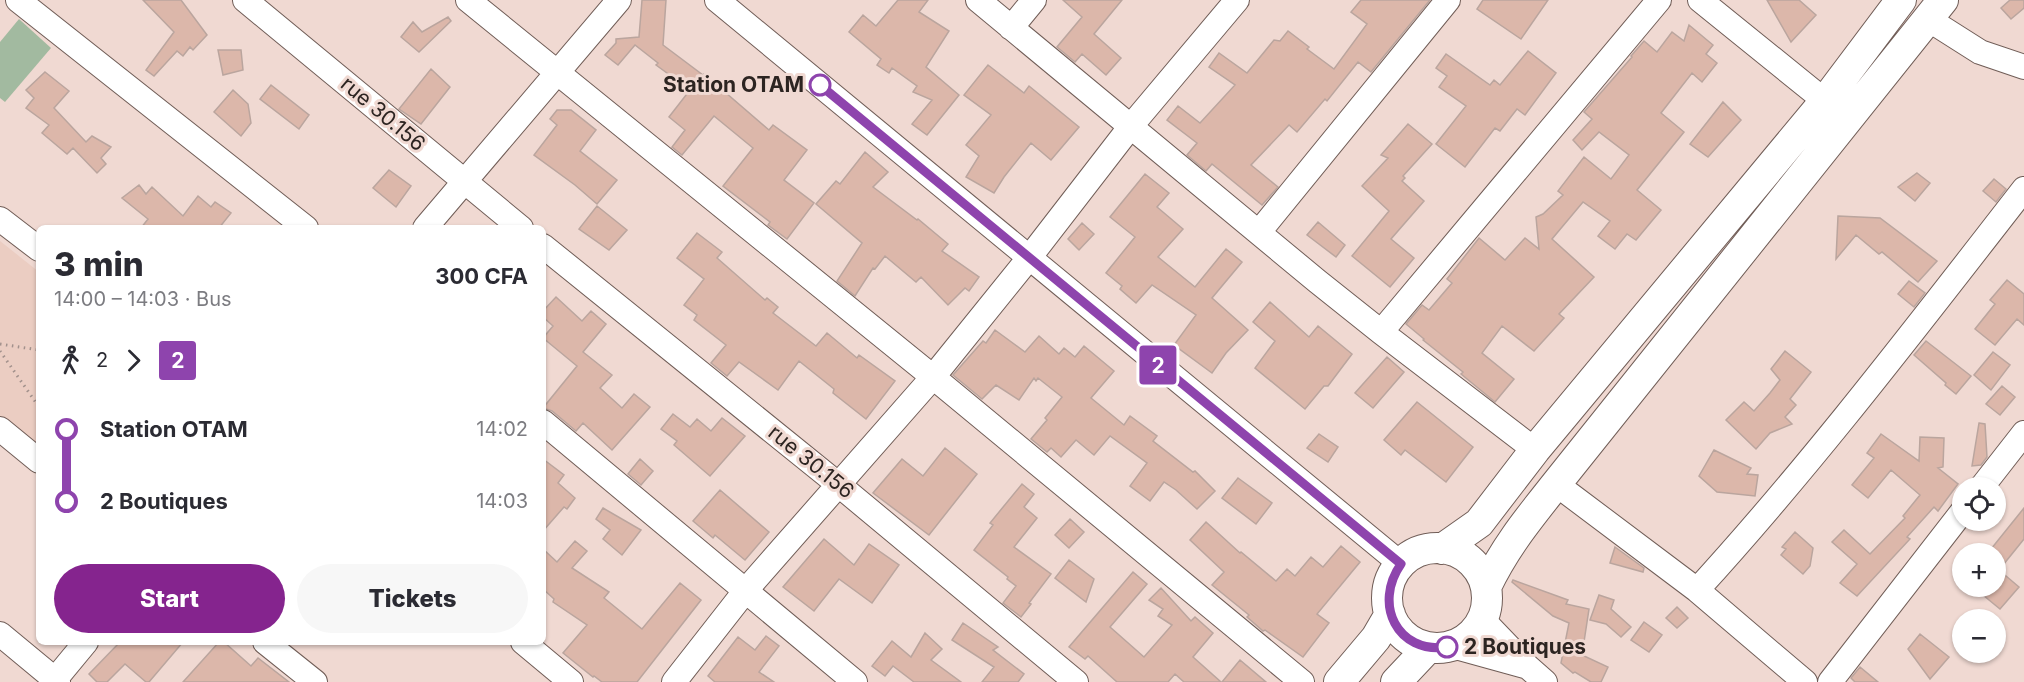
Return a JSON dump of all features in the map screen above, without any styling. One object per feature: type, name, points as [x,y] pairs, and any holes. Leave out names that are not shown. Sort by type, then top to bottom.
[{"type":"main road","points":[[1442,549],[1479,523],[1535,450],[1825,101],[1901,0]]},
{"type":"main road","points":[[1486,587],[1509,545],[1556,483],[1936,9]]},
{"type":"main road","points":[[1396,682],[1440,647],[1464,640],[1475,632],[1483,620],[1487,604],[1486,587],[1480,573],[1470,561],[1457,553],[1442,549],[1427,550],[1413,555],[1401,564],[1389,586],[1387,598],[1390,614],[1396,626],[1408,639],[1440,647]]},
{"type":"main road","points":[[1339,682],[1376,638],[1390,614]]},
{"type":"street","points":[[18,0],[302,225]]},
{"type":"street","name":"rue 30.156","points":[[245,0],[517,225]]},
{"type":"street","points":[[468,0],[933,377],[1302,682]]},
{"type":"street","points":[[428,225],[619,0]]},
{"type":"street","points":[[717,0],[1401,564]]},
{"type":"street","points":[[978,0],[1381,332],[1535,450]]},
{"type":"street","points":[[1011,28],[1034,0]]},
{"type":"street","points":[[675,682],[746,590],[933,377],[1131,126],[1237,0]]},
{"type":"street","points":[[1259,232],[1448,0]]},
{"type":"street","points":[[1381,332],[1659,0]]},
{"type":"street","points":[[1700,0],[1825,101]]},
{"type":"street","points":[[1936,9],[1980,52],[2024,67]]},
{"type":"street","points":[[1697,590],[1777,499],[1920,323],[2024,189]]},
{"type":"street","points":[[0,219],[36,247]]},
{"type":"street","name":"rue 30.156","points":[[546,248],[839,485],[1076,682]]},
{"type":"street","points":[[546,424],[855,682]]},
{"type":"street","points":[[0,429],[36,458]]},
{"type":"street","points":[[1990,477],[2024,433]]},
{"type":"street","points":[[1556,483],[1697,590],[1805,682]]},
{"type":"street","points":[[1830,682],[1952,525]]},
{"type":"street","points":[[1483,620],[1536,675]]},
{"type":"street","points":[[0,634],[55,681],[84,645]]},
{"type":"street","points":[[269,645],[315,682]]},
{"type":"street","points":[[527,645],[571,682]]},
{"type":"street","points":[[1440,647],[1536,675]]},
{"type":"path","points":[[0,344],[36,350]]},
{"type":"path","points":[[0,351],[36,402]]},
{"type":"shaded area","points":[[0,241],[36,270],[36,448],[0,418]]},
{"type":"green space","points":[[19,19],[51,48],[5,102],[0,98],[0,42]]},
{"type":"building","points":[[143,0],[181,0],[207,35],[193,50],[190,47],[183,56],[177,51],[154,76],[146,70],[174,32]]},
{"type":"building","points":[[642,0],[666,0],[663,45],[704,74],[769,130],[773,125],[807,150],[784,180],[814,203],[787,239],[768,225],[770,222],[723,186],[753,148],[714,116],[682,155],[672,147],[685,130],[669,117],[690,90],[656,65],[658,63],[635,45],[618,65],[605,55],[616,43],[616,39],[639,37]]},
{"type":"building","points":[[898,0],[928,0],[919,12],[949,31],[926,67],[959,95],[927,135],[912,124],[932,100],[913,92],[917,86],[892,68],[889,73],[877,65],[881,59],[849,32],[863,15],[876,26]]},
{"type":"building","points":[[1063,0],[1122,0],[1094,34],[1121,58],[1106,75],[1082,54],[1075,62],[1057,47],[1082,17]]},
{"type":"building","points":[[1361,0],[1430,0],[1371,72],[1358,62],[1327,101],[1325,99],[1297,132],[1289,125],[1251,165],[1278,187],[1262,205],[1212,164],[1206,171],[1187,155],[1197,143],[1167,120],[1178,106],[1200,123],[1235,85],[1209,67],[1219,53],[1247,73],[1274,40],[1280,41],[1288,31],[1334,69],[1367,24],[1351,12]]},
{"type":"building","points":[[1483,0],[1548,0],[1521,39],[1477,9]]},
{"type":"building","points":[[1767,0],[1799,0],[1816,15],[1791,42]]},
{"type":"building","points":[[2010,0],[2024,0],[2024,8],[2011,19],[2001,8]]},
{"type":"building","points":[[448,17],[451,21],[419,52],[401,37],[413,22],[422,32]]},
{"type":"building","points":[[1689,25],[1713,45],[1706,54],[1717,63],[1702,82],[1692,73],[1661,113],[1684,132],[1637,190],[1661,210],[1636,240],[1627,234],[1615,249],[1598,236],[1610,221],[1583,202],[1552,239],[1594,277],[1559,314],[1564,318],[1534,351],[1502,326],[1482,353],[1514,379],[1495,402],[1406,324],[1422,305],[1429,310],[1452,283],[1447,279],[1479,238],[1505,260],[1525,238],[1539,249],[1536,217],[1543,214],[1563,195],[1558,191],[1584,157],[1611,179],[1629,155],[1599,132],[1582,150],[1573,140],[1592,119],[1584,112],[1644,41],[1657,52],[1672,32],[1684,41]]},
{"type":"building","points":[[218,50],[241,50],[243,70],[223,75]]},
{"type":"building","points":[[1528,51],[1556,73],[1525,115],[1517,109],[1500,131],[1495,128],[1465,167],[1436,144],[1466,106],[1439,87],[1447,76],[1436,68],[1446,54],[1490,85],[1494,80],[1500,85]]},
{"type":"building","points":[[988,65],[1024,93],[1029,86],[1079,127],[1051,160],[1031,143],[994,193],[966,177],[979,156],[966,145],[991,115],[964,95]]},
{"type":"building","points":[[431,69],[450,87],[421,124],[399,109]]},
{"type":"building","points":[[45,72],[69,91],[54,108],[86,142],[92,136],[111,147],[101,158],[106,164],[97,173],[73,148],[67,154],[42,133],[49,125],[26,108],[34,98],[26,90]]},
{"type":"building","points":[[271,85],[309,115],[299,129],[260,99]]},
{"type":"building","points":[[233,90],[248,104],[251,123],[241,136],[214,112]]},
{"type":"building","points":[[1723,102],[1741,120],[1708,157],[1690,144]]},
{"type":"building","points":[[557,110],[571,110],[596,130],[580,151],[617,180],[597,204],[534,155],[557,125],[550,119]]},
{"type":"building","points":[[1408,124],[1432,144],[1403,176],[1405,178],[1402,181],[1424,201],[1391,239],[1414,258],[1390,287],[1352,256],[1389,211],[1362,186],[1388,158],[1381,155]]},
{"type":"building","points":[[865,152],[888,172],[873,187],[948,244],[942,251],[979,277],[969,291],[965,288],[948,305],[921,277],[916,282],[885,256],[875,269],[873,268],[855,296],[837,281],[862,243],[816,204],[836,181],[840,184]]},
{"type":"building","points":[[389,170],[411,186],[396,207],[373,188]]},
{"type":"building","points":[[1917,173],[1930,183],[1915,201],[1898,187]]},
{"type":"building","points":[[1145,174],[1169,193],[1157,207],[1183,229],[1158,257],[1195,287],[1226,249],[1242,262],[1212,298],[1248,330],[1226,353],[1212,373],[1174,345],[1196,315],[1152,285],[1136,303],[1120,289],[1122,286],[1106,273],[1135,237],[1110,217]]},
{"type":"building","points":[[1994,179],[2006,189],[1996,202],[1983,191]]},
{"type":"building","points":[[139,185],[146,194],[152,187],[183,216],[198,196],[211,207],[215,202],[231,213],[221,225],[143,225],[148,219],[122,198]]},
{"type":"building","points":[[597,206],[627,230],[609,250],[579,229]]},
{"type":"building","points":[[1838,216],[1880,218],[1937,261],[1918,282],[1882,252],[1879,254],[1856,235],[1836,259]]},
{"type":"building","points":[[1318,222],[1345,245],[1336,257],[1307,235]]},
{"type":"building","points":[[1082,223],[1094,234],[1079,250],[1068,239]]},
{"type":"building","points":[[697,233],[722,252],[717,258],[765,300],[767,298],[778,307],[773,313],[816,346],[827,333],[857,358],[859,355],[895,381],[866,419],[833,393],[834,389],[799,361],[778,390],[739,362],[727,376],[711,363],[726,345],[694,320],[697,315],[684,305],[704,279],[677,258]]},
{"type":"building","points":[[2007,280],[2024,294],[2024,325],[2017,319],[1995,345],[1975,329],[1995,304],[1990,300]]},
{"type":"building","points":[[1909,281],[1925,293],[1914,307],[1898,294]]},
{"type":"building","points":[[556,297],[582,321],[591,311],[606,324],[583,352],[612,375],[600,388],[622,408],[634,394],[650,407],[612,450],[583,423],[576,431],[552,411],[546,409],[546,404],[577,366],[546,340],[546,334],[553,326],[546,320],[546,308]]},
{"type":"building","points":[[1270,302],[1309,337],[1318,326],[1352,354],[1328,386],[1324,386],[1305,409],[1255,368],[1275,341],[1253,322]]},
{"type":"building","points":[[995,330],[1025,352],[1039,336],[1059,354],[1064,348],[1075,357],[1084,346],[1114,371],[1091,398],[1124,425],[1130,416],[1157,436],[1153,441],[1193,472],[1195,471],[1215,491],[1197,509],[1164,482],[1150,501],[1130,486],[1147,463],[1110,436],[1094,455],[1076,440],[1061,457],[1051,448],[1047,452],[1031,439],[1062,397],[1038,378],[1036,381],[1034,378],[1019,400],[996,385],[982,399],[953,375],[983,341],[986,343]]},
{"type":"building","points":[[1926,341],[1971,376],[1956,394],[1914,355]]},
{"type":"building","points":[[1785,351],[1811,372],[1790,399],[1796,405],[1785,417],[1792,424],[1770,433],[1756,449],[1726,420],[1744,402],[1754,411],[1770,393],[1780,380],[1771,369]]},
{"type":"building","points":[[1993,352],[2010,365],[1991,390],[1974,375]]},
{"type":"building","points":[[1387,357],[1404,372],[1373,408],[1355,393]]},
{"type":"building","points":[[2002,386],[2015,397],[2000,415],[1986,404]]},
{"type":"building","points":[[1417,402],[1473,447],[1446,482],[1405,450],[1401,455],[1384,440]]},
{"type":"building","points":[[673,414],[690,427],[697,419],[711,431],[722,418],[745,436],[710,476],[674,445],[677,441],[661,429]]},
{"type":"building","points":[[1979,423],[1985,424],[1987,457],[1981,465],[1972,466]]},
{"type":"building","points":[[1319,434],[1338,447],[1328,462],[1307,448]]},
{"type":"building","points":[[1881,434],[1919,461],[1920,437],[1944,438],[1943,467],[1938,468],[1952,479],[1952,492],[1938,511],[1934,507],[1907,537],[1910,539],[1857,596],[1840,583],[1857,564],[1832,542],[1844,530],[1870,554],[1905,518],[1903,516],[1920,495],[1891,470],[1868,498],[1852,485],[1874,458],[1867,453]]},
{"type":"building","points":[[945,448],[977,474],[929,535],[873,493],[902,459],[923,476]]},
{"type":"building","points":[[1714,450],[1751,468],[1747,474],[1758,475],[1755,496],[1717,492],[1699,476]]},
{"type":"building","points":[[640,459],[653,471],[641,485],[628,474]]},
{"type":"building","points":[[546,461],[564,475],[558,483],[575,498],[567,509],[564,507],[546,528]]},
{"type":"building","points":[[1238,478],[1272,503],[1256,524],[1222,498]]},
{"type":"building","points":[[1022,484],[1034,494],[1024,507],[1037,518],[1014,547],[1051,574],[1021,617],[1003,603],[1016,586],[974,550],[993,525],[990,523]]},
{"type":"building","points":[[720,490],[769,532],[745,560],[715,535],[713,538],[693,521]]},
{"type":"building","points":[[603,508],[641,530],[622,555],[603,539],[610,530],[596,519]]},
{"type":"building","points":[[2024,508],[2024,539],[2006,561],[2006,543],[1996,543]]},
{"type":"building","points":[[1070,519],[1084,532],[1069,548],[1055,535]]},
{"type":"building","points":[[1206,522],[1276,581],[1287,569],[1295,576],[1311,557],[1323,567],[1341,546],[1360,562],[1317,614],[1329,623],[1303,657],[1265,630],[1263,631],[1247,617],[1249,615],[1212,585],[1224,572],[1190,540]]},
{"type":"building","points":[[1795,532],[1813,548],[1810,566],[1803,574],[1781,555],[1786,549],[1782,547]]},
{"type":"building","points":[[824,539],[854,565],[869,544],[899,565],[872,603],[839,579],[814,611],[783,587]]},
{"type":"building","points":[[575,541],[587,551],[572,568],[609,592],[604,598],[642,629],[680,583],[701,600],[637,682],[602,682],[563,653],[587,625],[553,602],[554,599],[546,592],[546,552],[557,562]]},
{"type":"building","points":[[1615,547],[1644,568],[1643,572],[1610,563]]},
{"type":"building","points":[[1069,560],[1094,579],[1086,602],[1055,578]]},
{"type":"building","points":[[1133,572],[1147,584],[1110,627],[1144,657],[1172,625],[1158,616],[1163,609],[1149,600],[1161,588],[1191,621],[1195,617],[1213,633],[1193,657],[1221,682],[1184,682],[1175,674],[1168,682],[1117,682],[1088,656],[1085,659],[1069,647]]},
{"type":"building","points":[[2006,576],[2019,587],[2000,609],[1985,597],[2006,597]]},
{"type":"building","points":[[1513,580],[1568,600],[1566,604],[1589,609],[1582,655],[1608,667],[1601,682],[1591,682],[1573,673],[1561,663],[1569,623],[1553,616],[1512,582]]},
{"type":"building","points":[[1599,595],[1614,600],[1611,609],[1631,627],[1621,637],[1606,624],[1590,620]]},
{"type":"building","points":[[1677,607],[1688,618],[1677,628],[1666,618]]},
{"type":"building","points":[[1644,622],[1662,635],[1649,652],[1631,640]]},
{"type":"building","points":[[963,623],[998,647],[993,650],[1024,674],[1018,682],[982,682],[994,667],[952,640]]},
{"type":"building","points":[[925,633],[942,649],[931,660],[961,682],[914,682],[893,666],[885,676],[872,666],[892,641],[911,657]]},
{"type":"building","points":[[1920,634],[1949,657],[1930,679],[1908,649]]},
{"type":"building","points":[[766,636],[779,646],[759,672],[774,682],[715,682],[708,676],[738,637],[755,650]]},
{"type":"building","points":[[117,645],[180,645],[149,682],[125,664],[107,682],[97,682],[89,674]]},
{"type":"building","points":[[216,645],[227,645],[251,666],[258,658],[289,682],[183,682]]},
{"type":"building","points":[[1240,660],[1266,682],[1222,682]]},
{"type":"building","points":[[1860,667],[1878,682],[1855,682],[1851,678]]},
{"type":"bus line","name":"2","points":[[820,85],[1401,564],[1389,586],[1387,598],[1390,614],[1396,626],[1408,639],[1428,648],[1447,647]]},
{"type":"place","name":"Station OTAM","points":[[820,85]]},
{"type":"place","name":"2 Boutiques","points":[[1447,647]]}]
